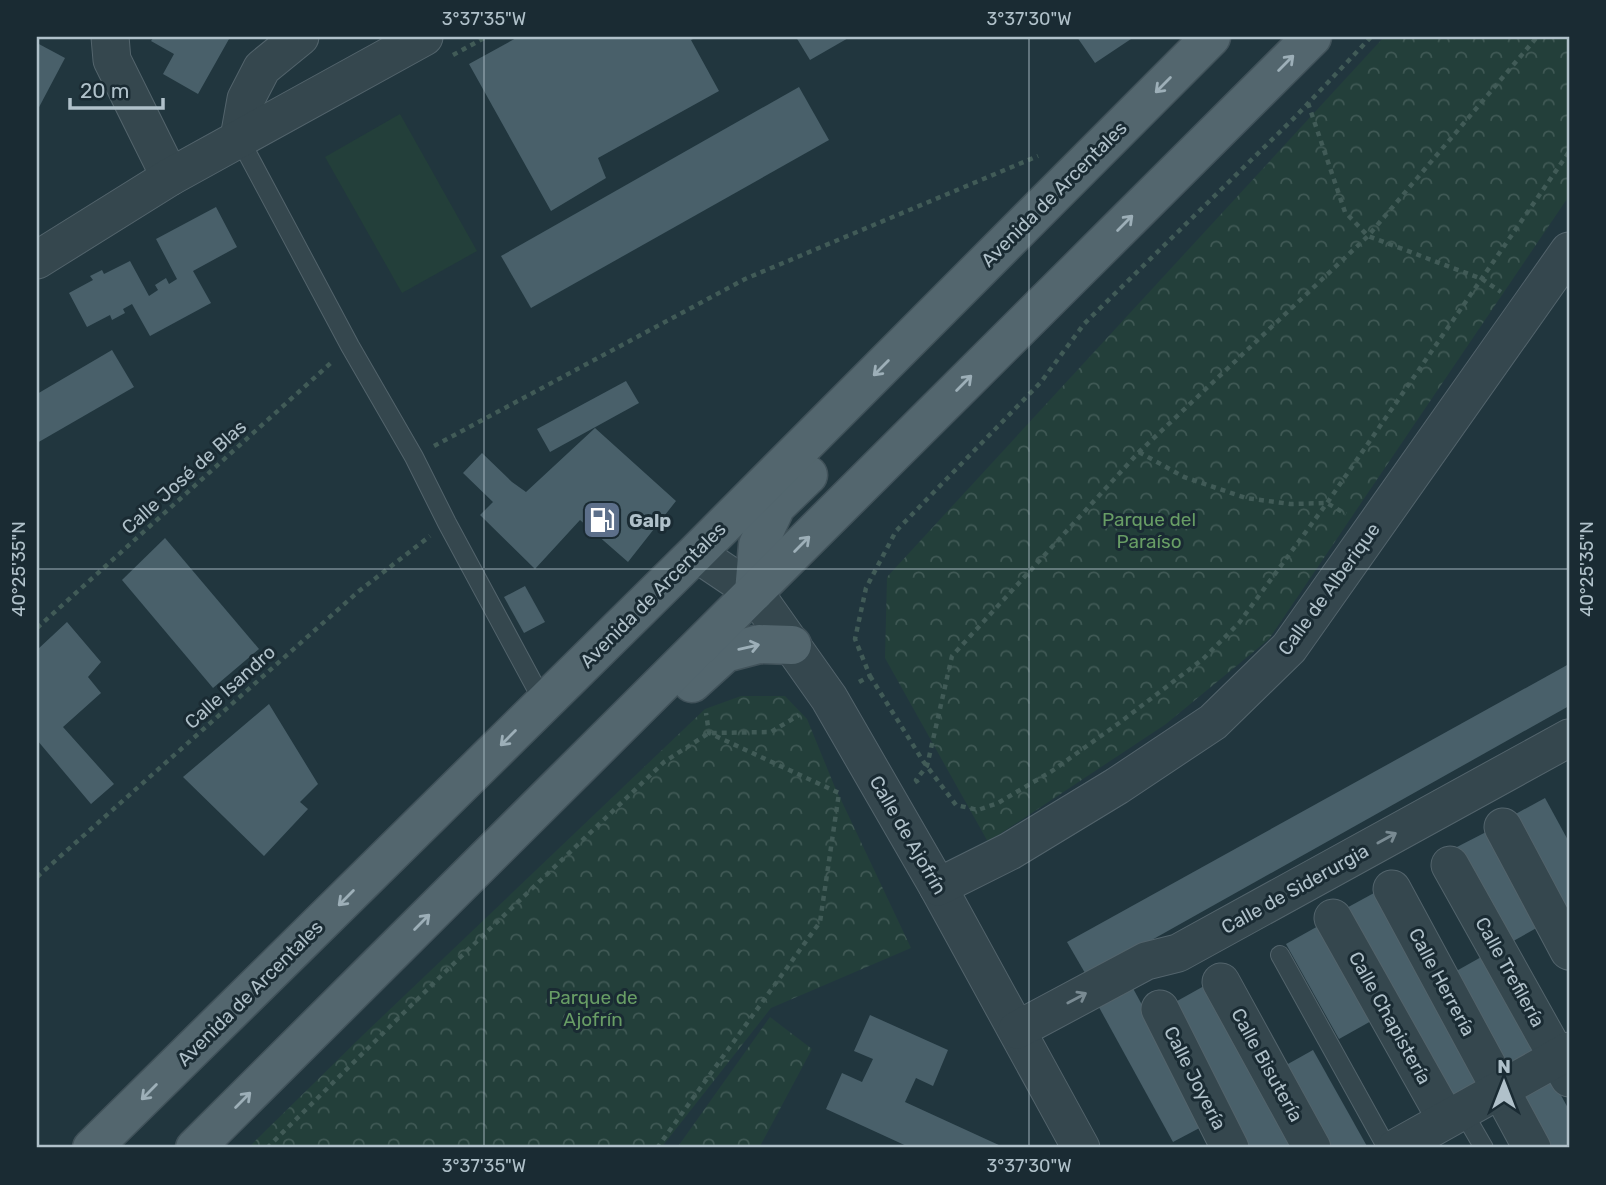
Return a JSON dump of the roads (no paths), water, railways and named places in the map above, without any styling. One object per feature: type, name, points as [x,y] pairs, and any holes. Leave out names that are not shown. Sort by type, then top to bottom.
[{"type":"main road","name":"Avenida de Arcentales","points":[[92,1148],[696,553],[1211,37]]},
{"type":"main road","points":[[195,1148],[1312,37]]},
{"type":"main road","points":[[754,592],[758,545],[776,506],[934,349],[982,293],[1001,247]]},
{"type":"main road","points":[[579,766],[609,764],[725,653],[759,644],[792,645]]},
{"type":"street","points":[[110,37],[112,60],[170,177]]},
{"type":"street","points":[[239,138],[246,99],[262,68],[300,37]]},
{"type":"street","points":[[37,260],[170,177],[425,37]]},
{"type":"street","name":"Calle de Alberique","points":[[938,887],[1010,851],[1213,722],[1289,648],[1528,309],[1565,266]]},
{"type":"street","name":"Calle de Ajofrín","points":[[696,553],[754,592],[829,698],[938,887],[1081,1148]]},
{"type":"street","name":"Calle de Siderurgia","points":[[1017,1030],[1146,961],[1178,953],[1569,738]]},
{"type":"street","points":[[1503,827],[1569,951]]},
{"type":"street","name":"Calle Trefilería","points":[[1450,865],[1565,1062]]},
{"type":"street","name":"Calle Herrería","points":[[1392,889],[1532,1148]]},
{"type":"street","name":"Calle Chapistería","points":[[1333,918],[1454,1114]]},
{"type":"street","name":"Calle Bisutería","points":[[1221,982],[1312,1148]]},
{"type":"street","name":"Calle Joyería","points":[[1160,1009],[1230,1148]]},
{"type":"street","points":[[1395,1148],[1499,1089],[1565,1062]]},
{"type":"lane","points":[[239,138],[350,346],[414,457],[544,703]]},
{"type":"lane","points":[[1280,955],[1387,1148]]},
{"type":"lane","points":[[1454,1114],[1484,1148]]},
{"type":"place","name":"Galp","points":[[602,520]]},
{"type":"park label","name":"Parque del Paraíso","points":[[1149,530]]},
{"type":"park label","name":"Parque de Ajofrín","points":[[593,1008]]}]
